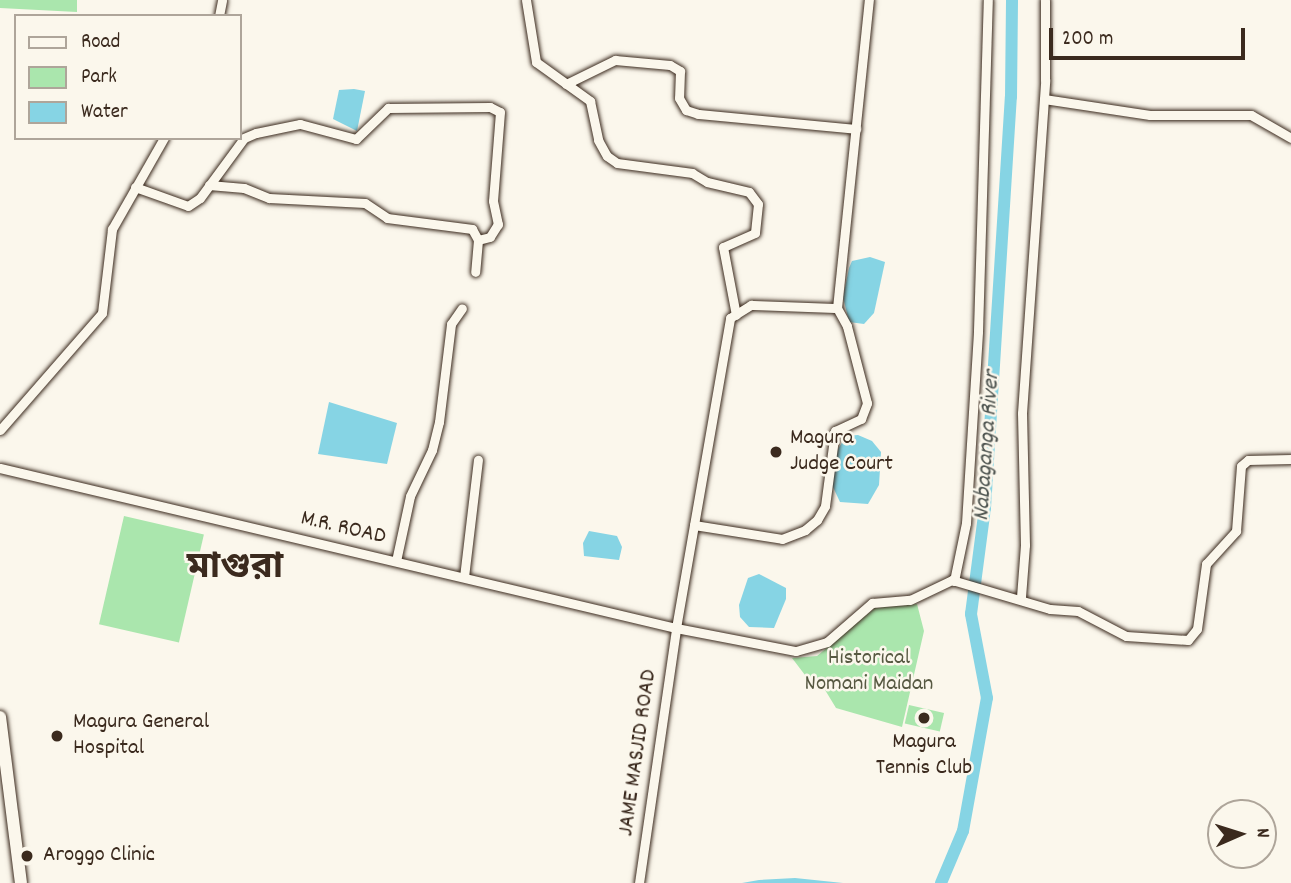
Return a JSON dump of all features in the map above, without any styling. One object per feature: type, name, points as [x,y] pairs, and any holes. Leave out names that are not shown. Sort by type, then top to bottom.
[{"type":"highway","points":[[0,717],[21,883]]},
{"type":"street","points":[[526,0],[536,62],[590,101],[598,140],[607,156],[617,163],[692,173],[707,182],[749,192],[758,204],[755,233],[723,247],[736,315],[751,305],[837,308]]},
{"type":"street","points":[[694,525],[782,539],[805,530],[817,520],[825,506],[835,432],[860,419],[867,403],[847,326],[837,308],[869,0]]},
{"type":"street","points":[[988,0],[978,331],[964,536],[953,581],[1016,596],[1050,609],[1078,611],[1126,636],[1194,637],[1206,565],[1236,531],[1241,466],[1248,460],[1291,459]]},
{"type":"street","points":[[1016,596],[1025,545],[1023,396],[1044,99],[1045,0]]},
{"type":"street","points":[[566,84],[615,60],[670,65],[680,71],[679,98],[686,110],[698,114],[856,129]]},
{"type":"street","points":[[1044,99],[1150,115],[1251,116],[1291,138]]},
{"type":"street","points":[[135,187],[188,206],[196,203],[244,138],[256,134],[300,124],[356,139],[388,108],[490,107],[500,112],[493,201],[498,225],[490,237],[478,240]]},
{"type":"street","points":[[0,430],[102,313],[112,229],[163,140]]},
{"type":"street","points":[[209,185],[244,188],[278,199],[365,203],[387,218],[472,229],[478,240],[475,272]]},
{"type":"street","points":[[396,561],[410,496],[432,450],[439,422],[451,324],[462,308]]},
{"type":"street","name":"JAME MASJID ROAD","points":[[639,883],[676,628],[723,349],[730,318],[736,315]]},
{"type":"street","points":[[464,577],[478,460]]},
{"type":"street","name":"M.R. ROAD","points":[[0,468],[676,628],[771,648],[811,649],[827,642],[872,603],[910,600],[953,581]]},
{"type":"green space","points":[[0,0],[77,0],[77,12],[0,8]]},
{"type":"green space","points":[[124,516],[204,534],[179,643],[99,624]]},
{"type":"green space","name":"Historical Nomani Maidan","points":[[917,604],[924,631],[902,727],[836,708],[822,685],[808,679],[792,658],[817,656],[875,608]]},
{"type":"green space","name":"Magura Tennis Club","points":[[909,705],[944,713],[940,732],[905,724]]},
{"type":"water","points":[[339,90],[365,91],[357,131],[333,119]]},
{"type":"water","points":[[870,257],[885,262],[874,313],[864,324],[849,322],[843,297],[849,268],[852,261]]},
{"type":"water","points":[[329,402],[397,423],[387,464],[318,454]]},
{"type":"water","points":[[858,435],[872,441],[881,452],[879,485],[868,504],[840,502],[832,485],[835,454],[846,436]]},
{"type":"water","points":[[589,531],[617,536],[622,547],[619,560],[584,556],[583,543]]},
{"type":"water","points":[[759,574],[786,588],[786,599],[774,628],[749,627],[740,617],[739,605],[748,578]]},
{"type":"water","points":[[795,878],[843,883],[742,883],[759,880]]},
{"type":"waterway","name":"Nabaganga River","points":[[941,883],[963,831],[987,698],[971,614],[985,508],[1011,97],[1012,0]]},
{"type":"place","name":"Magura Judge Court","points":[[776,452]]},
{"type":"place","name":"Magura Tennis Club","points":[[924,718]]},
{"type":"place","name":"Magura General Hospital","points":[[57,736]]},
{"type":"place","name":"Aroggo Clinic","points":[[27,856]]},
{"type":"district","name":"মাগুরা","points":[[235,570]]}]
